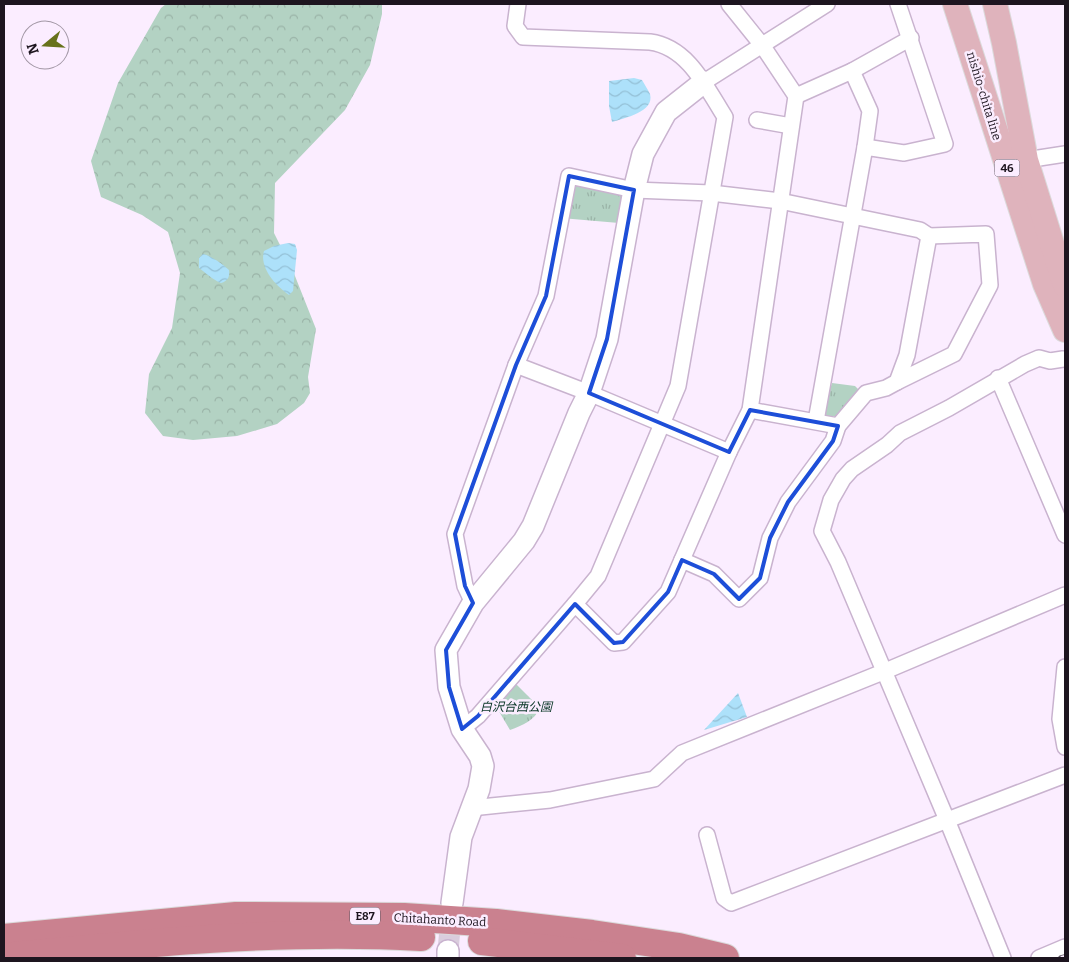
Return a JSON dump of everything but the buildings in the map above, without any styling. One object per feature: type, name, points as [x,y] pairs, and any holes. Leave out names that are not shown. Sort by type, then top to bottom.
[{"type":"highway","name":"Chitahanto Road","points":[[4,938],[236,916],[404,917],[496,923],[592,934],[678,948],[724,958]]},
{"type":"highway","name":"Chitahanto Road","points":[[4,957],[238,936],[313,935],[403,936],[494,942],[622,958]]},
{"type":"main road","name":"nishio-chita line","points":[[955,4],[1045,284],[1065,330]]},
{"type":"main road","name":"nishio-chita line","points":[[995,4],[1026,160],[1065,284]]},
{"type":"street","points":[[462,729],[478,716],[598,576],[678,386],[724,117],[704,82],[678,52],[660,43],[523,37],[515,26],[518,4]]},
{"type":"street","points":[[575,604],[614,643],[623,642],[668,592],[729,452],[750,410],[796,96],[762,45],[729,4]]},
{"type":"street","points":[[452,903],[461,837],[479,789],[483,766],[480,756],[462,729],[449,687],[446,650],[473,603],[524,541],[533,526],[589,393],[607,339],[634,190],[643,154],[666,112],[704,82],[827,4]]},
{"type":"street","points":[[864,147],[904,154],[945,144],[911,38],[898,4]]},
{"type":"street","points":[[796,96],[852,71],[911,38]]},
{"type":"street","points":[[816,421],[870,111],[852,71]]},
{"type":"street","points":[[757,120],[791,126]]},
{"type":"street","points":[[1026,160],[1065,154]]},
{"type":"street","points":[[473,603],[465,586],[455,534],[516,365],[546,296],[569,176],[634,190],[711,193],[780,201],[920,230],[929,236],[986,234],[990,285],[954,354],[886,388],[866,393],[838,426],[833,441],[788,502],[770,538],[760,578],[739,599],[714,574],[682,560]]},
{"type":"street","points":[[897,382],[907,355],[929,236]]},
{"type":"street","points":[[1003,958],[838,562],[822,531],[831,500],[843,479],[852,469],[887,445],[900,433],[949,408],[998,378],[1039,358],[1050,361],[1063,359]]},
{"type":"street","points":[[516,365],[589,393],[729,452]]},
{"type":"street","points":[[998,378],[1065,535]]},
{"type":"street","points":[[750,410],[838,426]]},
{"type":"street","points":[[471,808],[550,800],[654,779],[682,753],[883,672],[1065,595]]},
{"type":"street","points":[[1065,667],[1060,719],[1065,747]]},
{"type":"street","points":[[707,835],[724,898],[731,903],[1065,775]]},
{"type":"street","points":[[1039,958],[1065,947]]},
{"type":"highlighted area","points":[[569,176],[634,190],[607,339],[589,393],[729,452],[750,410],[838,426],[833,441],[788,502],[770,538],[760,578],[739,599],[714,574],[682,560],[668,592],[623,642],[614,643],[575,604],[478,716],[462,729],[449,687],[446,650],[473,603],[465,586],[455,534],[516,365],[546,296]]},
{"type":"green space","points":[[166,4],[382,4],[382,14],[370,65],[345,110],[275,183],[274,233],[293,271],[316,329],[308,377],[310,393],[304,403],[277,424],[237,436],[193,440],[163,436],[145,413],[149,374],[172,328],[180,273],[168,232],[142,215],[101,197],[91,161],[118,83],[161,8]]},
{"type":"green space","points":[[569,176],[624,192],[619,223],[561,218]]},
{"type":"green space","points":[[832,383],[855,386],[859,390],[840,416],[822,416]]},
{"type":"green space","name":"白沢台西公園","points":[[512,680],[540,708],[531,719],[510,730],[494,703]]},
{"type":"water","points":[[634,78],[642,80],[650,94],[648,105],[631,116],[612,122],[609,106],[609,81]]},
{"type":"water","points":[[288,243],[295,244],[297,250],[293,291],[289,295],[270,276],[266,270],[263,257],[264,251],[274,246]]},
{"type":"water","points":[[203,254],[217,260],[229,270],[227,280],[221,283],[199,268],[199,258]]},
{"type":"water","points":[[738,693],[747,717],[704,730]]},
{"type":"tunnel","points":[[448,951],[452,906]]},
{"type":"railway","points":[[1061,958],[1065,957]]}]
